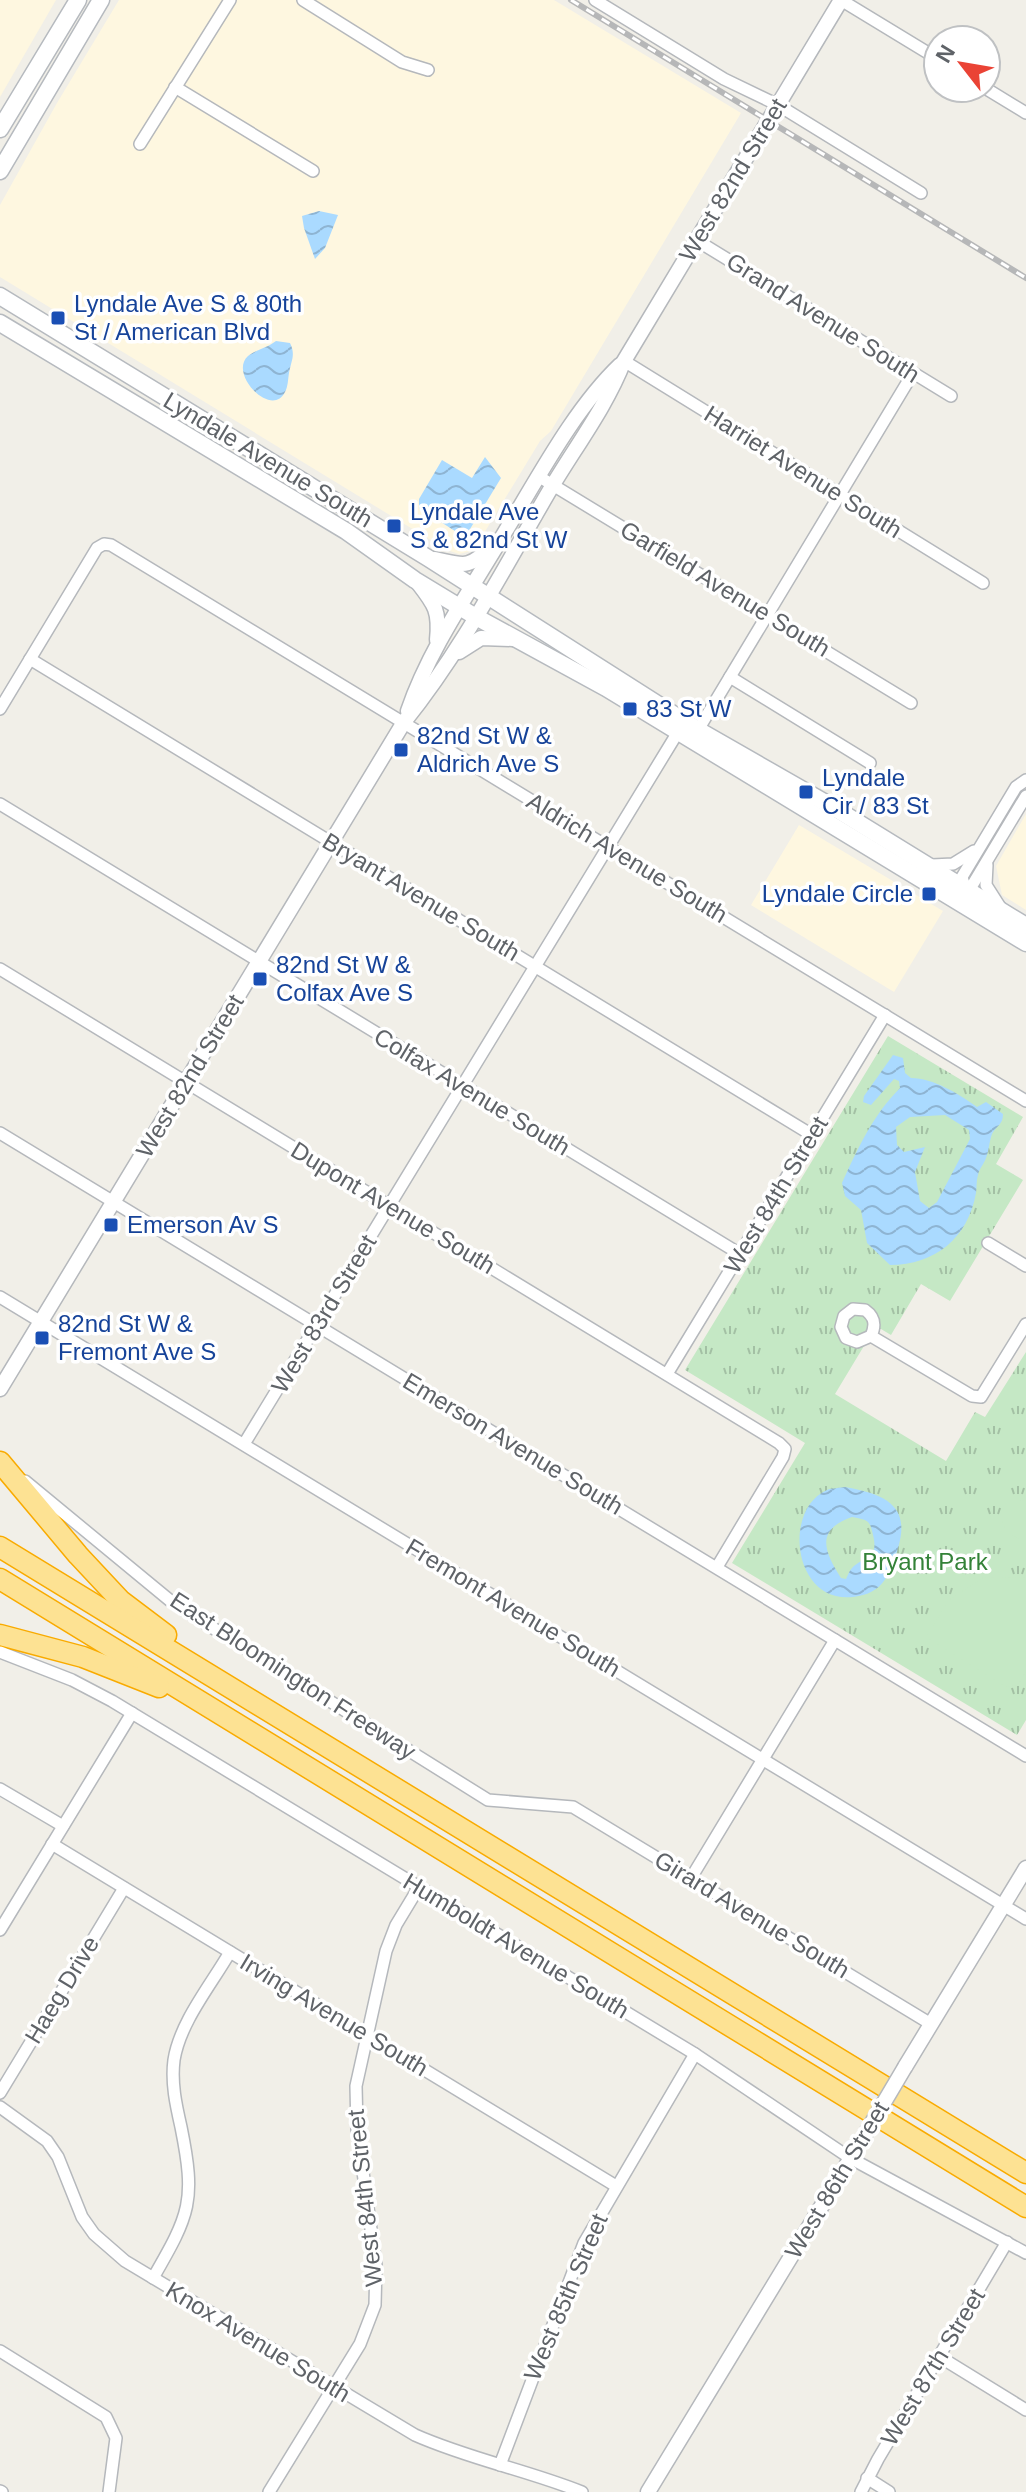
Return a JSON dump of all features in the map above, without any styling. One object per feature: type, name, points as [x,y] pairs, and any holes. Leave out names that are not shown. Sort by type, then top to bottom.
[{"type":"highway","points":[[0,1461],[78,1555],[121,1601],[180,1646],[210,1674]]},
{"type":"highway","points":[[0,1547],[1026,2173]]},
{"type":"highway","points":[[0,1579],[1026,2207]]},
{"type":"highway","points":[[0,1635],[110,1666],[237,1722]]},
{"type":"main road","points":[[0,129],[78,0]]},
{"type":"main road","points":[[0,171],[101,0]]},
{"type":"main road","name":"Lyndale Avenue South","points":[[0,296],[428,558],[698,730],[926,864],[961,895],[1026,943]]},
{"type":"main road","name":"Lyndale Avenue South","points":[[0,323],[346,531],[460,608],[606,688],[961,895],[1006,913],[1026,926]]},
{"type":"street","points":[[140,144],[230,0]]},
{"type":"street","points":[[303,0],[402,62],[428,70]]},
{"type":"street","points":[[595,0],[724,79],[778,105],[921,193]]},
{"type":"street","points":[[841,0],[922,49]]},
{"type":"street","name":"West 82nd Street","points":[[0,1389],[404,722],[476,617],[612,391],[624,361],[841,0]]},
{"type":"street","points":[[175,87],[313,171]]},
{"type":"street","points":[[1002,98],[1026,113]]},
{"type":"street","name":"Grand Avenue South","points":[[696,240],[951,396]]},
{"type":"street","name":"West 82nd Street","points":[[404,722],[416,687],[437,646],[538,476],[599,384],[624,361]]},
{"type":"street","name":"Harriet Avenue South","points":[[624,361],[983,583]]},
{"type":"street","points":[[698,730],[913,373]]},
{"type":"street","name":"Garfield Avenue South","points":[[538,476],[911,703]]},
{"type":"street","points":[[428,558],[458,566],[473,563],[505,533]]},
{"type":"street","name":"Aldrich Avenue South","points":[[30,659],[97,548],[104,544],[111,545],[1026,1101]]},
{"type":"street","points":[[415,580],[435,605],[439,621],[437,646]]},
{"type":"street","points":[[449,660],[481,638],[514,639]]},
{"type":"street","points":[[0,709],[30,659]]},
{"type":"street","name":"Bryant Avenue South","points":[[30,659],[812,1135]]},
{"type":"street","points":[[730,677],[870,763]]},
{"type":"street","name":"West 83rd Street","points":[[244,1444],[678,732]]},
{"type":"street","points":[[961,895],[962,877],[1016,787],[1026,780]]},
{"type":"street","points":[[961,895],[973,884],[1026,796]]},
{"type":"street","name":"Colfax Avenue South","points":[[0,804],[740,1254]]},
{"type":"street","points":[[926,864],[938,867],[953,864],[981,846]]},
{"type":"street","points":[[988,859],[986,885],[1006,913]]},
{"type":"street","name":"Dupont Avenue South","points":[[0,969],[779,1443],[785,1449],[783,1457],[717,1567]]},
{"type":"street","name":"West 84th Street","points":[[667,1374],[885,1015]]},
{"type":"street","name":"Emerson Avenue South","points":[[0,1133],[1026,1756]]},
{"type":"street","points":[[988,1243],[1026,1266]]},
{"type":"street","name":"Fremont Avenue South","points":[[0,1297],[1026,1919]]},
{"type":"street","points":[[871,1336],[972,1396],[981,1397],[1026,1324]]},
{"type":"street","name":"East Bloomington Freeway","points":[[0,1461],[173,1603],[488,1800],[573,1807]]},
{"type":"street","points":[[691,1878],[835,1640]]},
{"type":"street","name":"Humboldt Avenue South","points":[[0,1652],[72,1680],[132,1713],[695,2054],[850,2158],[1026,2253]]},
{"type":"street","points":[[0,1930],[132,1713]]},
{"type":"street","points":[[0,1789],[63,1826]]},
{"type":"street","name":"Girard Avenue South","points":[[573,1807],[931,2024]]},
{"type":"street","name":"Irving Avenue South","points":[[52,1844],[616,2186]]},
{"type":"street","name":"West 86th Street","points":[[648,2492],[1026,1868]]},
{"type":"street","name":"West 84th Street","points":[[269,2492],[369,2325],[376,2295],[376,2265],[355,2108],[356,2086],[386,1951],[396,1925],[419,1887]]},
{"type":"street","name":"Haeg Drive","points":[[0,2093],[124,1888]]},
{"type":"street","points":[[153,2278],[183,2224],[191,2184],[175,2098],[175,2058],[189,2020],[230,1952]]},
{"type":"street","name":"West 85th Street","points":[[500,2465],[584,2243],[695,2054]]},
{"type":"street","name":"Knox Avenue South","points":[[0,2107],[47,2141],[58,2157],[82,2217],[108,2249],[415,2435],[466,2456],[582,2492]]},
{"type":"street","name":"West 87th Street","points":[[861,2492],[1007,2242]]},
{"type":"street","points":[[0,2351],[106,2417],[116,2438],[109,2492]]},
{"type":"street","points":[[940,2357],[1026,2410]]},
{"type":"street","points":[[867,2478],[889,2492]]},
{"type":"shaded area","points":[[0,0],[56,0],[0,97]]},
{"type":"shaded area","points":[[119,0],[554,0],[741,113],[551,431],[540,441],[471,551],[459,554],[447,550],[0,277],[0,205]]},
{"type":"shaded area","points":[[1026,814],[1026,910],[1002,895],[996,866]]},
{"type":"shaded area","points":[[799,825],[943,911],[894,992],[751,905]]},
{"type":"green space","name":"Bryant Park","points":[[888,1036],[1023,1117],[996,1164],[1023,1180],[950,1301],[921,1284],[891,1335],[876,1326],[835,1394],[946,1461],[975,1412],[985,1417],[1026,1352],[1026,1720],[1017,1735],[732,1563],[805,1443],[685,1370]]},
{"type":"green space","points":[[1026,1501],[1026,1544],[1006,1531],[1002,1521],[1014,1503]]},
{"type":"green space","points":[[984,1577],[1026,1578],[1026,1671],[1018,1685],[1006,1687],[926,1637],[949,1600]]},
{"type":"water","points":[[319,211],[338,215],[325,248],[315,259],[302,216]]},
{"type":"water","points":[[276,341],[290,343],[293,355],[286,390],[279,399],[271,400],[254,391],[247,382],[243,364],[248,356]]},
{"type":"water","points":[[485,457],[501,478],[467,534],[458,533],[419,508],[419,499],[442,460],[472,478]]},
{"type":"water","points":[[893,1055],[903,1058],[905,1073],[911,1078],[937,1084],[977,1107],[986,1102],[1003,1114],[1001,1123],[992,1134],[966,1223],[947,1246],[921,1260],[890,1265],[867,1243],[861,1210],[845,1196],[842,1183],[848,1170],[874,1121],[900,1088],[899,1081],[894,1079],[871,1105],[863,1102]],"holes":[[[945,1115],[969,1130],[970,1139],[937,1202],[929,1208],[920,1201],[915,1172],[925,1147],[904,1152],[897,1145],[896,1127],[910,1117]]]},
{"type":"water","points":[[845,1487],[865,1491],[891,1504],[898,1513],[901,1537],[882,1584],[863,1595],[840,1597],[822,1589],[809,1575],[802,1557],[800,1537],[803,1518],[812,1501],[827,1490]],"holes":[[[852,1517],[869,1524],[874,1548],[870,1556],[852,1568],[846,1579],[841,1578],[830,1559],[826,1542],[832,1528]]]},
{"type":"railway","points":[[571,0],[1026,278]]},
{"type":"place","name":"Lyndale Ave S & 80th St / American Blvd","points":[[58,318]]},
{"type":"place","name":"Lyndale Ave S & 82nd St W","points":[[394,526]]},
{"type":"place","name":"83 St W","points":[[630,709]]},
{"type":"place","name":"82nd St W & Aldrich Ave S","points":[[401,750]]},
{"type":"place","name":"Lyndale Cir / 83 St","points":[[806,792]]},
{"type":"place","name":"Lyndale Circle","points":[[929,894]]},
{"type":"place","name":"82nd St W & Colfax Ave S","points":[[260,979]]},
{"type":"place","name":"Emerson Av S","points":[[111,1225]]},
{"type":"place","name":"82nd St W & Fremont Ave S","points":[[42,1338]]}]
